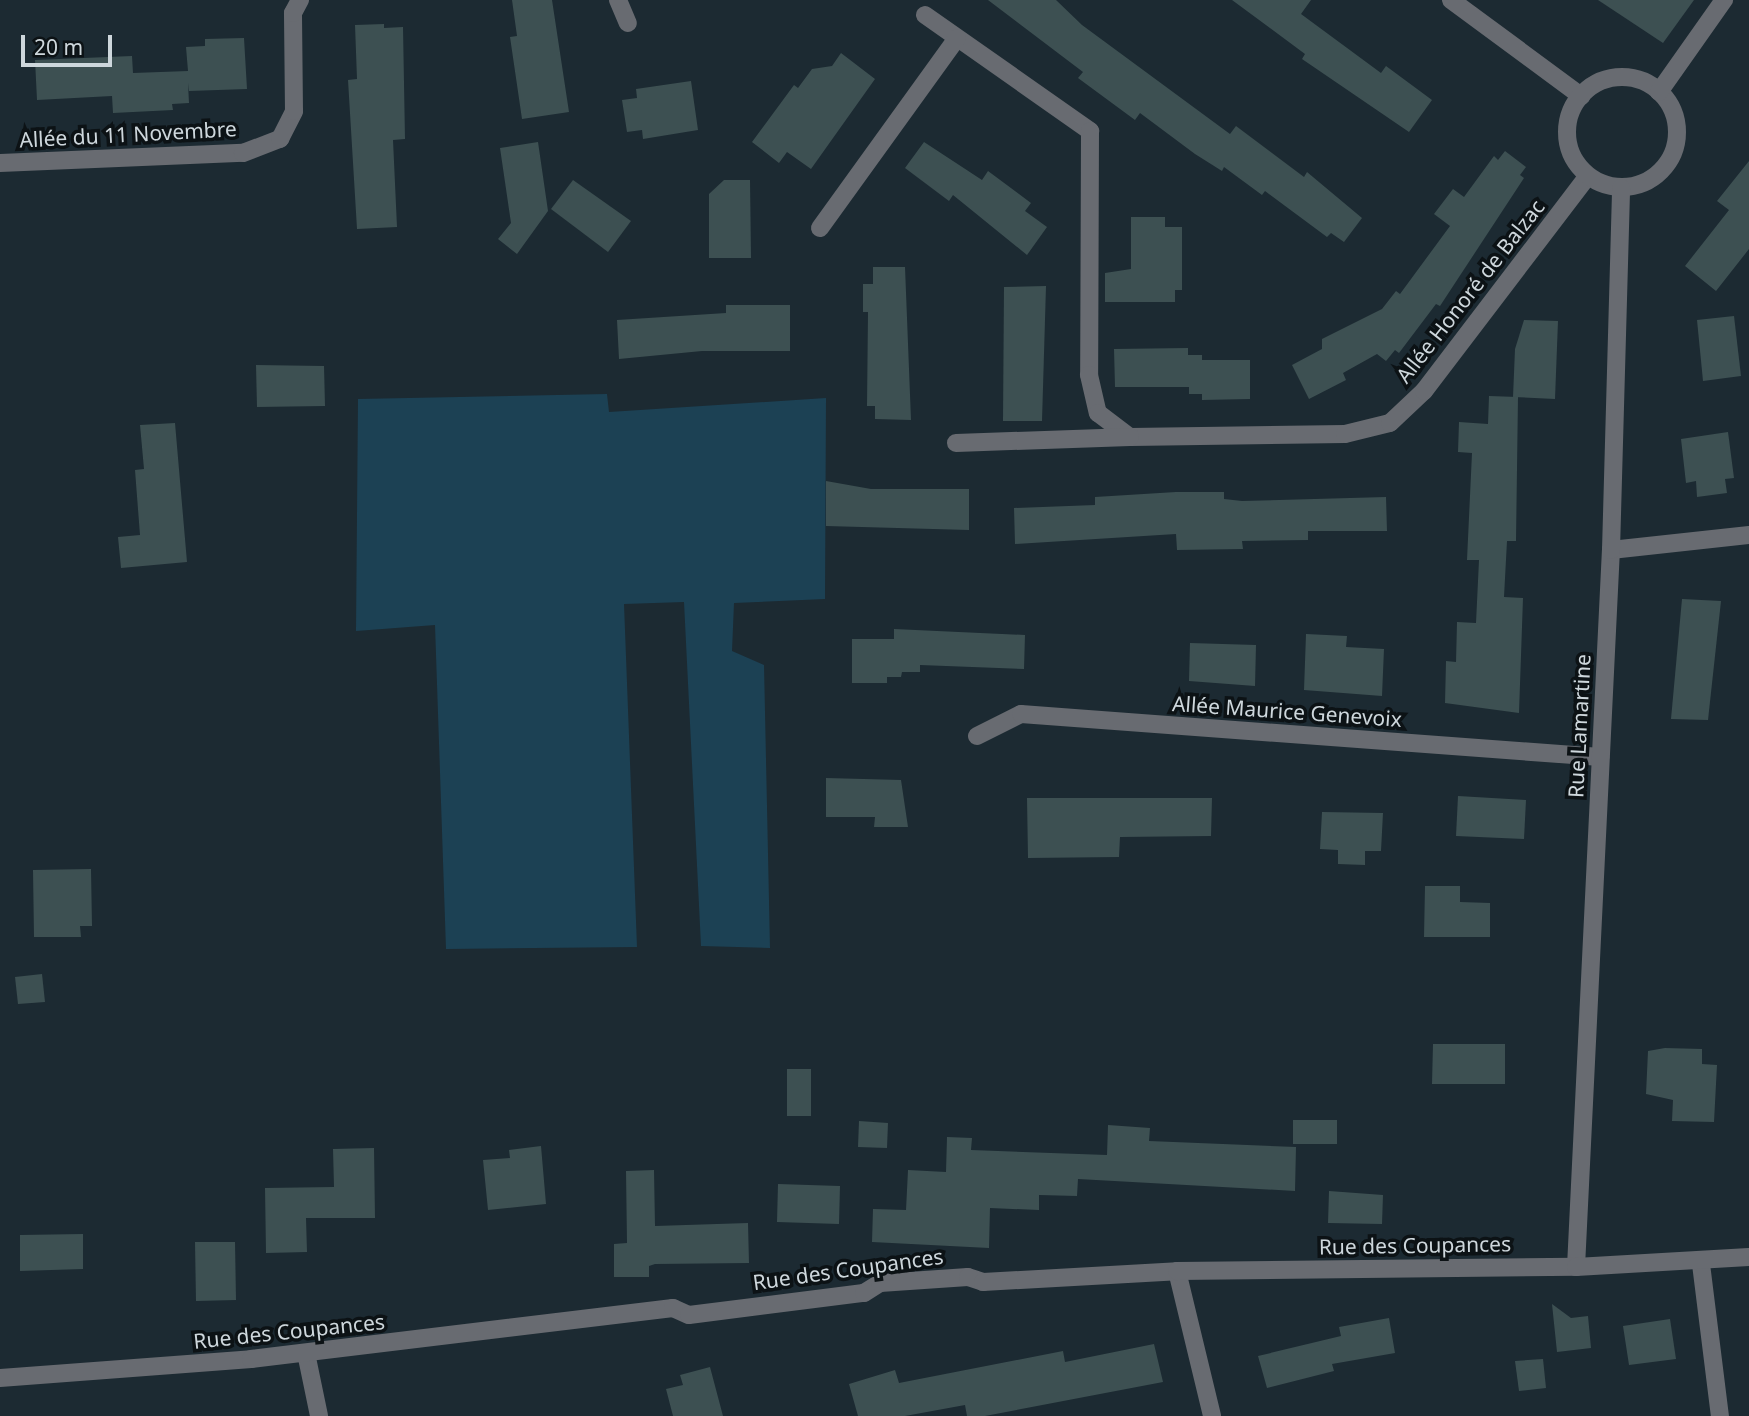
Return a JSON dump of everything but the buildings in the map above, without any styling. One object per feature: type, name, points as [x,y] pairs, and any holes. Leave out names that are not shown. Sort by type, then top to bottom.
[{"type":"street","name":"Allée du 11 Novembre","points":[[0,163],[243,153],[279,139],[294,111],[293,13],[300,0]]},
{"type":"street","points":[[618,0],[628,23]]},
{"type":"street","points":[[1451,0],[1580,96]]},
{"type":"street","points":[[1660,92],[1724,0]]},
{"type":"street","points":[[925,15],[1090,131],[1089,374],[1098,414],[1130,437]]},
{"type":"street","points":[[820,228],[957,37]]},
{"type":"street","points":[[1610,78],[1645,82],[1660,92],[1677,125],[1669,162],[1640,185],[1621,188],[1588,176],[1568,146],[1571,111],[1580,96],[1610,78]]},
{"type":"street","name":"Allée Honoré de Balzac","points":[[956,443],[1345,434],[1390,422],[1424,391],[1588,176]]},
{"type":"street","name":"Rue Lamartine","points":[[1576,1267],[1611,550],[1621,188]]},
{"type":"street","points":[[1611,550],[1749,535]]},
{"type":"street","name":"Allée Maurice Genevoix","points":[[976,736],[1021,714],[1600,757]]},
{"type":"street","name":"Rue des Coupances","points":[[0,1378],[306,1353],[673,1308],[689,1315],[738,1309],[755,1303],[864,1293],[880,1283],[1177,1271],[1701,1264],[1749,1257]]},
{"type":"street","points":[[1701,1264],[1720,1416]]},
{"type":"street","points":[[1177,1271],[1212,1416]]},
{"type":"street","points":[[306,1353],[319,1416]]},
{"type":"shaded area","points":[[607,394],[609,412],[826,398],[825,599],[734,603],[732,651],[764,665],[770,948],[701,946],[684,602],[624,604],[637,947],[446,949],[435,625],[356,631],[358,399]]}]
